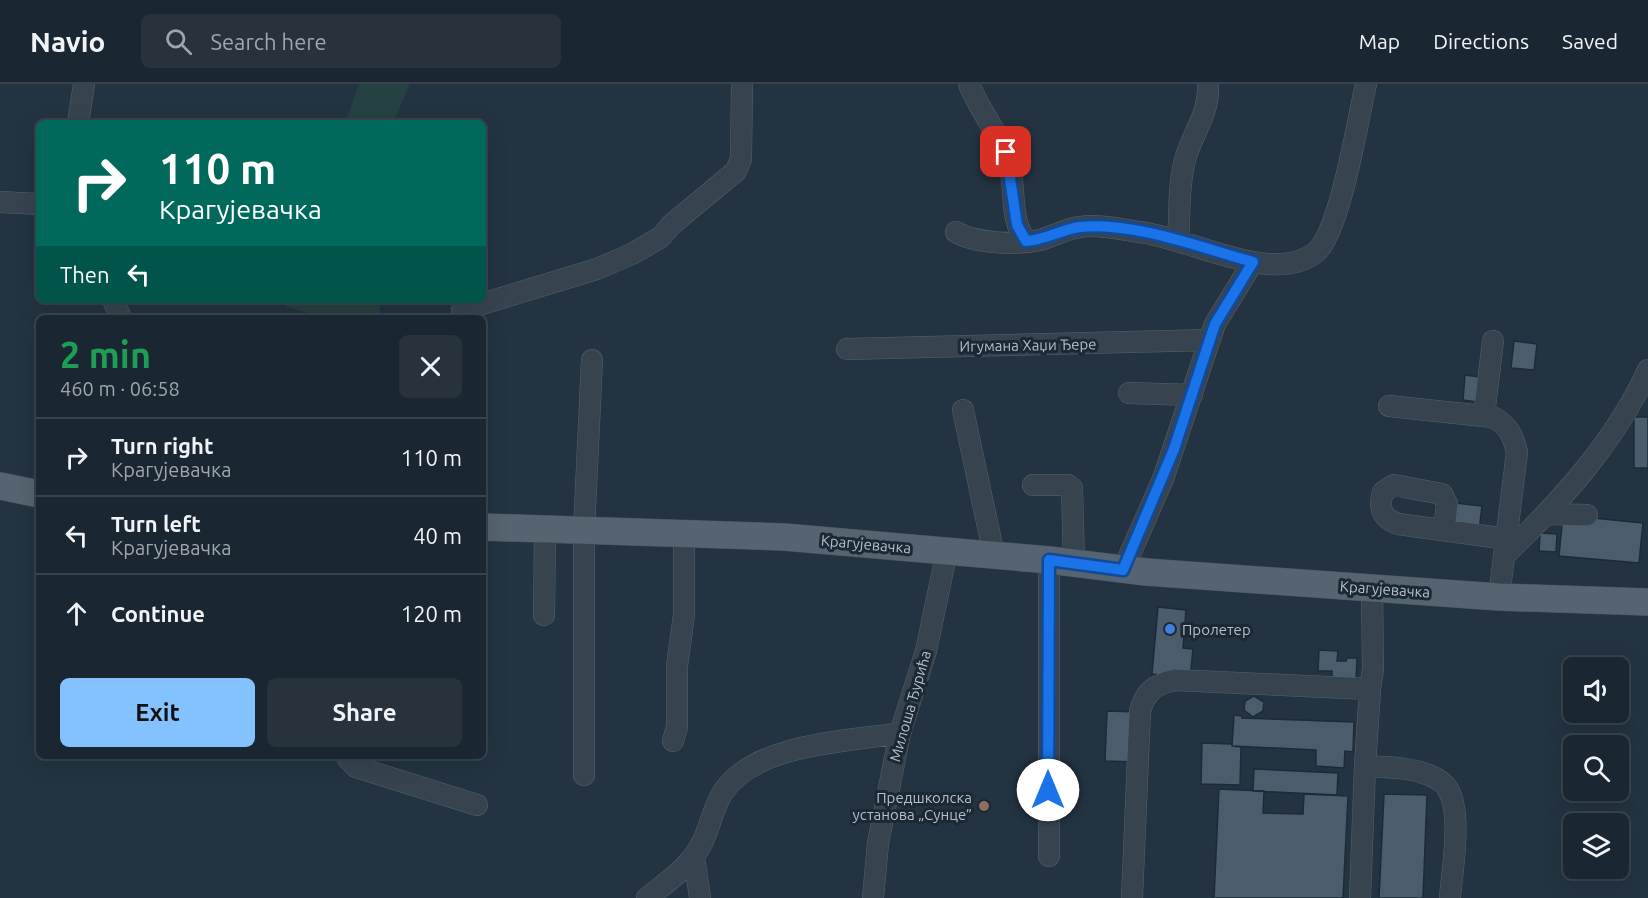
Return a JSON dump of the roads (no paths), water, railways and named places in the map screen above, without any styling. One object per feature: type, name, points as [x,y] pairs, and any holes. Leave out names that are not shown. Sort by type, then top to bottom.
[{"type":"main road","points":[[0,486],[35,492]]},
{"type":"main road","name":"Крагујевачка","points":[[486,527],[784,537],[1062,561],[1123,570],[1498,597],[1648,602]]},
{"type":"street","points":[[78,120],[84,84]]},
{"type":"street","points":[[486,301],[597,269],[632,254],[661,237],[670,225],[736,171],[741,159],[742,84]]},
{"type":"street","points":[[969,84],[1006,152],[1017,225],[1026,241]]},
{"type":"street","points":[[1178,241],[1182,172],[1186,157],[1205,115],[1208,84]]},
{"type":"street","points":[[956,232],[967,239],[985,242],[1026,241],[1038,240],[1080,227],[1143,232],[1253,262],[1288,264],[1304,259],[1317,252],[1336,216],[1366,84]]},
{"type":"street","points":[[0,201],[36,204]]},
{"type":"street","points":[[1123,570],[1163,479],[1215,324],[1253,262]]},
{"type":"street","points":[[459,307],[479,303]]},
{"type":"street","name":"Игумана Хаџи Ђере","points":[[847,349],[1210,340]]},
{"type":"street","points":[[1484,415],[1493,341]]},
{"type":"street","points":[[584,775],[584,531],[592,360]]},
{"type":"street","points":[[1506,547],[1548,514],[1613,432],[1636,397],[1648,370]]},
{"type":"street","points":[[1129,393],[1192,395]]},
{"type":"street","points":[[1389,406],[1459,416],[1484,415],[1502,422],[1513,435],[1517,452],[1498,597]]},
{"type":"street","points":[[963,410],[994,555]]},
{"type":"street","points":[[1033,485],[1068,485],[1072,488],[1062,561],[1049,856]]},
{"type":"street","points":[[1548,514],[1587,515]]},
{"type":"street","points":[[544,615],[545,530]]},
{"type":"street","points":[[1444,530],[1506,547]]},
{"type":"street","points":[[673,741],[677,727],[677,666],[684,615],[684,534]]},
{"type":"street","name":"Милоша Ђурића","points":[[873,898],[878,843],[900,733],[926,651],[947,551]]},
{"type":"street","points":[[1360,898],[1365,766],[1373,669],[1372,588]]},
{"type":"street","points":[[1132,898],[1140,711],[1143,701],[1155,686],[1175,680],[1370,689]]},
{"type":"street","points":[[647,898],[674,877],[694,856],[702,843],[721,794],[731,781],[746,768],[783,751],[900,733]]},
{"type":"street","points":[[348,759],[356,767],[477,805]]},
{"type":"street","points":[[1365,766],[1407,769],[1427,774],[1446,786],[1451,796],[1455,820],[1450,898]]},
{"type":"street","points":[[694,856],[700,898]]},
{"type":"place","name":"Пролетер","points":[[1170,629]]},
{"type":"place","name":"Предшколска установа „Сунце”","points":[[984,806]]}]
